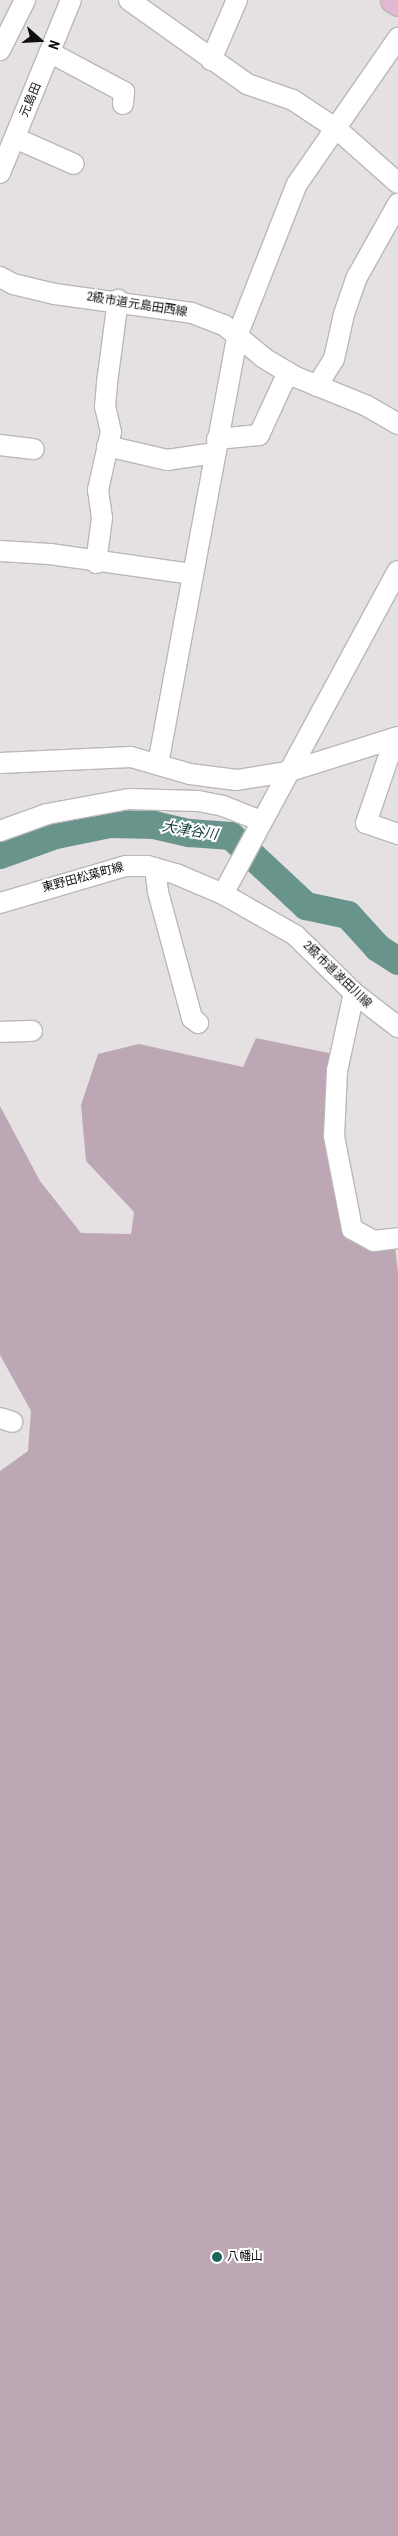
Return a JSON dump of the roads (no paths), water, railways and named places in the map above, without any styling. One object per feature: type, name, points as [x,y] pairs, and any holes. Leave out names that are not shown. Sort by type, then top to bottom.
[{"type":"main road","points":[[393,0],[398,3]]},
{"type":"street","points":[[2,39],[26,0]]},
{"type":"street","name":"元島田","points":[[0,173],[51,53],[71,0]]},
{"type":"street","points":[[129,0],[247,84],[293,100],[338,130],[398,183]]},
{"type":"street","points":[[211,60],[238,0]]},
{"type":"street","points":[[158,764],[237,336],[297,184],[338,130],[398,38]]},
{"type":"street","points":[[51,53],[124,92],[123,104]]},
{"type":"street","points":[[15,138],[74,164]]},
{"type":"street","points":[[317,386],[334,359],[344,314],[357,277],[398,204]]},
{"type":"street","name":"2級市道元島田西線","points":[[0,277],[13,284],[55,294],[118,300],[192,312],[224,325],[288,372],[317,386],[368,406],[398,424]]},
{"type":"street","points":[[96,563],[102,518],[98,490],[111,432],[105,407],[106,383],[118,300]]},
{"type":"street","points":[[107,446],[167,460],[259,435],[288,372]]},
{"type":"street","points":[[0,445],[34,449]]},
{"type":"street","points":[[0,551],[50,554],[96,563],[193,574]]},
{"type":"street","points":[[223,894],[287,772],[398,571]]},
{"type":"street","points":[[0,763],[108,755],[131,757],[190,774],[237,780],[287,772],[397,737]]},
{"type":"street","points":[[397,737],[366,823],[398,834]]},
{"type":"street","points":[[0,831],[48,814],[129,799],[198,800],[222,806],[259,824]]},
{"type":"street","name":"東野田松葉町線","points":[[0,903],[102,870],[126,866],[155,868],[223,894]]},
{"type":"street","points":[[155,868],[158,892],[192,1018],[198,1023]]},
{"type":"street","name":"2級市道波田川線","points":[[223,894],[295,935],[354,993],[398,1027]]},
{"type":"street","points":[[354,993],[336,1071],[334,1136],[352,1228],[374,1241],[398,1238]]},
{"type":"street","points":[[0,1032],[32,1031]]},
{"type":"waterway","name":"大津谷川","points":[[0,855],[56,835],[110,824],[154,825],[190,833],[231,836],[306,906],[348,915],[378,948],[398,961]]},
{"type":"place","name":"八幡山","points":[[217,2257]]}]
